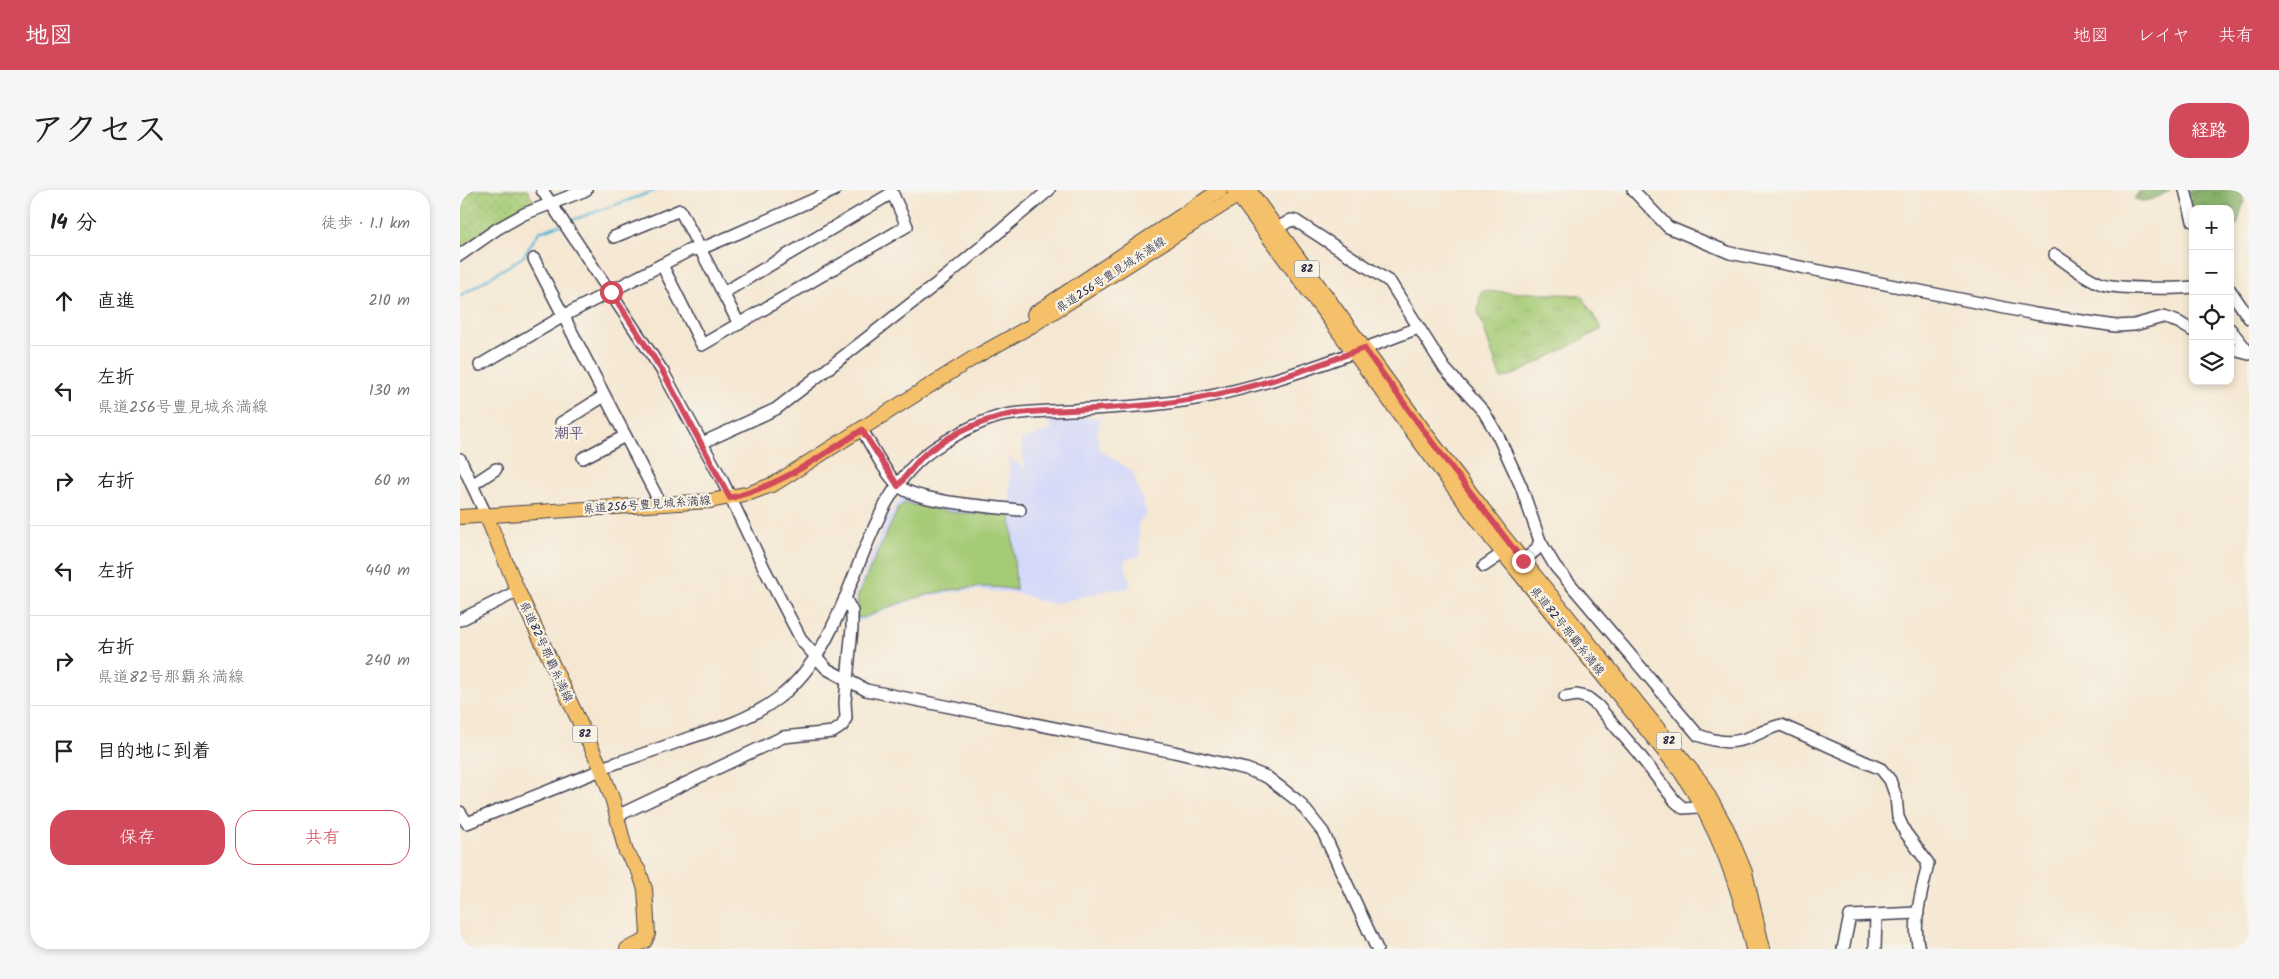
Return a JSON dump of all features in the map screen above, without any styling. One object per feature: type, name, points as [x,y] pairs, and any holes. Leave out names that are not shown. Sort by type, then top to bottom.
[{"type":"main road","name":"県道256号豊見城糸満線","points":[[976,357],[1027,318],[1220,190]]},
{"type":"main road","name":"県道256号豊見城糸満線","points":[[460,517],[658,505],[730,498],[750,493],[779,481],[976,357],[1031,326],[1242,191]]},
{"type":"main road","name":"県道82号那覇糸満線","points":[[1242,191],[1359,350],[1422,447],[1508,550],[1727,829],[1745,872],[1763,949]]},
{"type":"main road","name":"県道82号那覇糸満線","points":[[486,515],[518,591],[601,768],[617,816],[626,852],[639,871],[645,889],[648,934],[645,941],[628,949]]},
{"type":"main road","name":"県道82号那覇糸満線","points":[[1706,801],[1735,880],[1753,949]]},
{"type":"street","points":[[542,190],[663,372],[702,443],[793,627],[827,670],[866,690],[1174,752],[1246,769],[1267,776],[1300,802],[1323,832],[1377,949]]},
{"type":"street","points":[[460,254],[524,214],[586,190]]},
{"type":"street","points":[[480,364],[690,250],[700,249],[835,190]]},
{"type":"street","points":[[702,443],[776,409],[949,274],[1049,190]]},
{"type":"street","points":[[1633,190],[1668,227],[1730,253],[2035,314],[2134,326],[2164,317],[2189,329]]},
{"type":"street","points":[[2185,190],[2189,206]]},
{"type":"street","points":[[662,265],[702,345],[907,226],[891,192],[723,293]]},
{"type":"street","points":[[614,237],[680,210],[739,324]]},
{"type":"street","points":[[1272,231],[1291,220],[1296,221],[1390,282],[1445,369],[1484,412],[1498,436],[1521,486],[1540,541],[1555,566],[1698,735],[1717,742],[1730,743],[1742,741],[1774,726],[1781,725],[1881,769],[1890,780],[1896,798],[1898,817],[1905,832],[1928,863],[1918,912],[1916,938],[1919,949]]},
{"type":"street","points":[[2055,255],[2091,279],[2104,285],[2171,289],[2189,287]]},
{"type":"street","points":[[534,259],[656,494],[658,505]]},
{"type":"street","points":[[2233,295],[2249,318]]},
{"type":"street","points":[[460,812],[467,823],[596,772],[601,768],[729,725],[753,714],[778,698],[799,679],[816,658],[827,639],[880,515],[898,486],[924,456],[961,432],[994,418],[1032,412],[1148,405],[1202,398],[1260,383],[1418,328]]},
{"type":"street","points":[[2234,334],[2249,354]]},
{"type":"street","points":[[2234,350],[2249,354]]},
{"type":"street","points":[[561,423],[604,396]]},
{"type":"street","points":[[862,430],[898,486],[908,493],[971,505],[1020,510]]},
{"type":"street","points":[[583,458],[625,436]]},
{"type":"street","points":[[460,459],[486,515]]},
{"type":"street","points":[[472,485],[496,469]]},
{"type":"street","points":[[1519,564],[1536,550],[1540,541]]},
{"type":"street","points":[[1484,566],[1508,550]]},
{"type":"street","points":[[460,620],[518,591]]},
{"type":"street","points":[[617,816],[783,737],[834,732],[842,726],[846,718],[845,702],[852,611],[845,598]]},
{"type":"street","points":[[1565,697],[1577,695],[1588,698],[1598,706],[1638,753],[1675,802],[1683,808],[1697,807],[1706,801]]},
{"type":"street","points":[[1843,949],[1850,916],[1859,914],[1876,916],[1918,912]]},
{"type":"street","points":[[1875,949],[1876,916]]},
{"type":"shaded area","points":[[1101,417],[1097,434],[1100,450],[1132,471],[1147,513],[1138,524],[1141,556],[1124,560],[1131,585],[1126,589],[1109,590],[1054,604],[1021,594],[979,590],[952,592],[916,599],[860,622],[855,620],[856,594],[887,520],[902,495],[995,511],[1010,504],[1009,458],[1025,468],[1021,439],[1052,430],[1048,420]]},
{"type":"green space","points":[[460,190],[527,190],[535,203],[507,215],[460,248]]},
{"type":"green space","points":[[2140,190],[2171,190],[2153,199],[2139,201],[2134,199]]},
{"type":"green space","points":[[2189,190],[2243,190],[2241,193],[2244,201],[2237,225],[2234,225],[2234,205],[2192,205]]},
{"type":"green space","points":[[1481,291],[1581,295],[1602,329],[1518,373],[1501,379],[1478,312]]},
{"type":"green space","points":[[904,503],[957,513],[1011,515],[1016,590],[986,587],[956,589],[911,599],[871,615],[857,618],[858,595],[899,507]]},
{"type":"waterway","points":[[567,222],[657,190]]},
{"type":"waterway","points":[[460,296],[523,257],[539,232],[560,225]]},
{"type":"district","name":"潮平","points":[[569,434]]},
{"type":"route","points":[[611,292],[663,372],[730,498],[750,493],[784,479],[862,430],[898,486],[924,456],[961,432],[987,420],[1032,412],[1164,404],[1217,395],[1318,365],[1364,348],[1432,442],[1523,561]]}]
